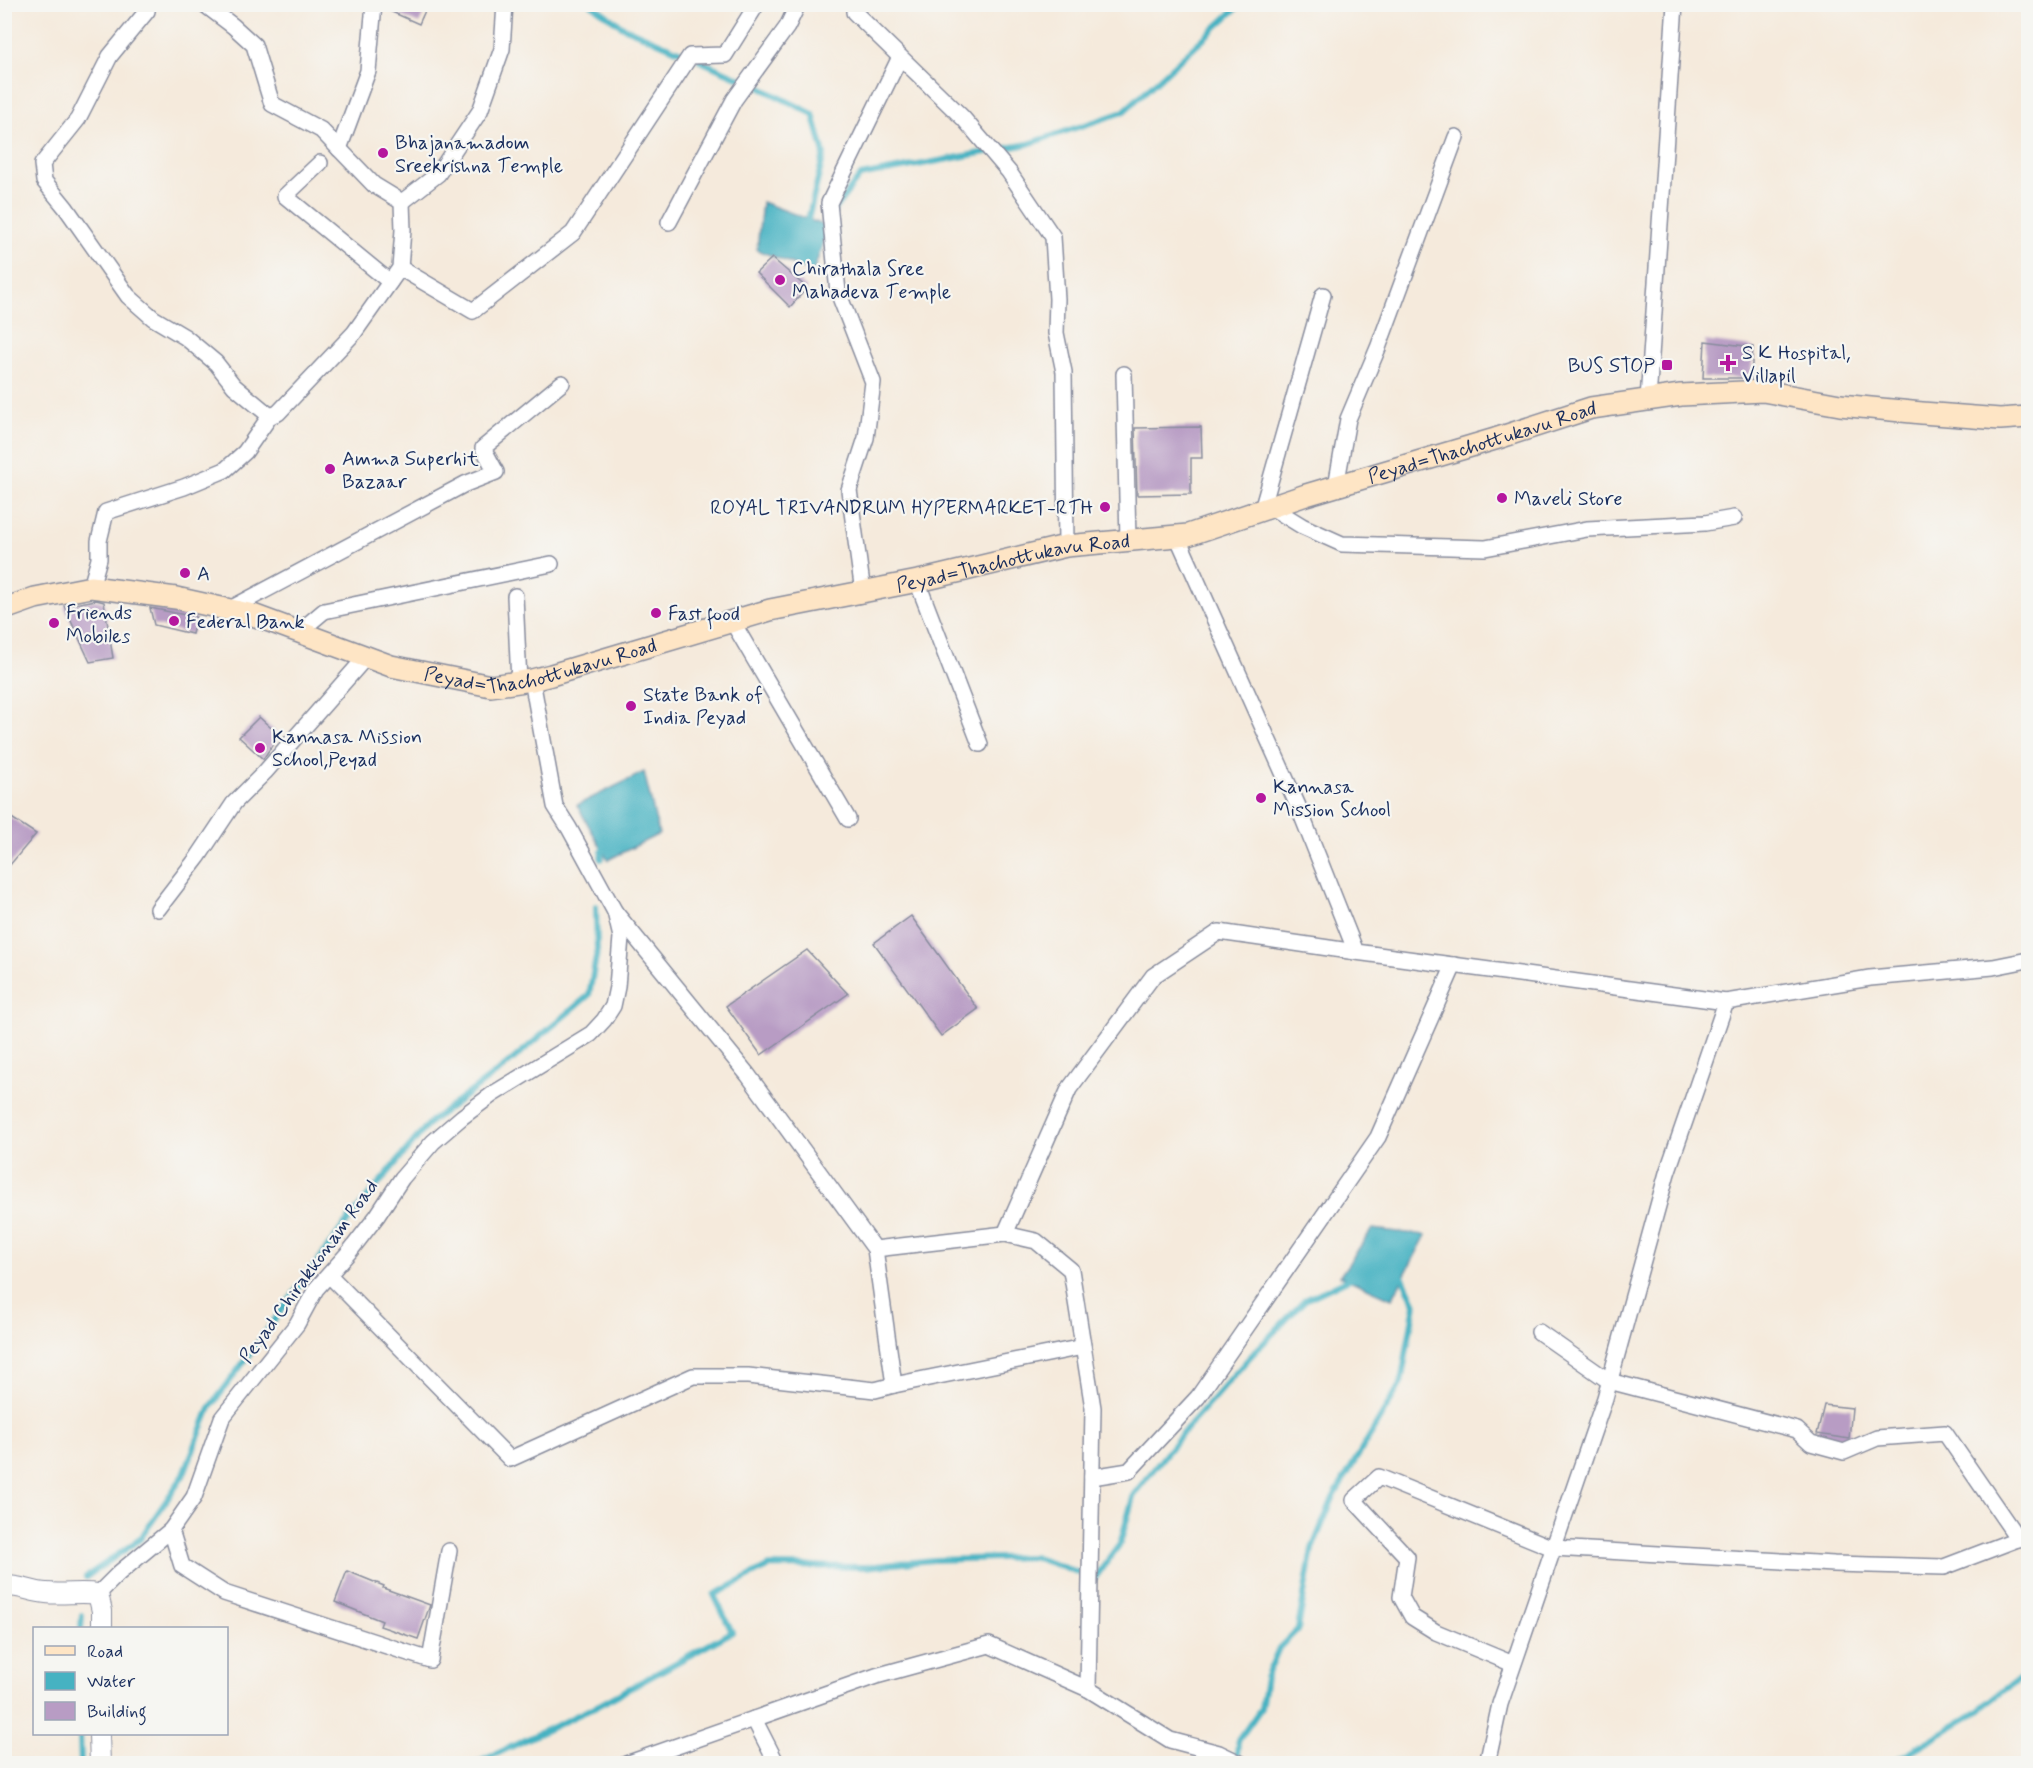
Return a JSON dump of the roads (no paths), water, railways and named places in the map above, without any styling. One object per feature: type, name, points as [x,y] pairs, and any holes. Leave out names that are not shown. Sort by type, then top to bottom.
[{"type":"main road","name":"Peyad=Thachottukavu Road","points":[[4,609],[35,598],[91,587],[176,598],[253,615],[391,666],[491,686],[525,681],[622,656],[770,610],[917,582],[1066,546],[1188,535],[1266,508],[1591,408],[1682,396],[1763,391],[1840,405],[2000,419],[2028,417]]},
{"type":"street","points":[[148,4],[147,11],[110,56],[78,119],[42,164],[44,181],[66,208],[128,296],[153,318],[185,337],[216,363],[234,386],[276,412]]},
{"type":"street","points":[[204,4],[254,45],[272,104],[321,130],[374,185],[402,202]]},
{"type":"street","points":[[339,149],[368,71],[374,4]]},
{"type":"street","points":[[402,202],[438,174],[480,111],[502,49],[505,4]]},
{"type":"street","points":[[400,268],[473,311],[573,233],[690,56],[725,55],[757,4]]},
{"type":"street","points":[[669,222],[739,92],[787,27],[798,4]]},
{"type":"street","points":[[855,4],[854,12],[963,118],[1002,163],[1053,237],[1057,299],[1056,333],[1064,372],[1066,546]]},
{"type":"street","points":[[1648,400],[1675,4]]},
{"type":"street","points":[[863,592],[849,490],[866,438],[873,382],[838,292],[829,203],[900,57]]},
{"type":"street","points":[[1336,486],[1348,419],[1378,348],[1456,137]]},
{"type":"street","points":[[320,163],[285,196],[390,282]]},
{"type":"street","points":[[91,587],[99,559],[99,541],[106,512],[184,487],[225,470],[245,452],[276,412],[354,333],[400,268],[403,230],[402,202]]},
{"type":"street","points":[[1323,295],[1266,508],[1342,544],[1485,548],[1587,529],[1705,523],[1734,518]]},
{"type":"street","points":[[1124,374],[1128,540]]},
{"type":"street","points":[[228,610],[465,484],[496,472],[483,448],[562,383]]},
{"type":"street","points":[[1177,536],[1298,806],[1356,952]]},
{"type":"street","points":[[299,633],[324,610],[551,564]]},
{"type":"street","points":[[917,582],[980,744]]},
{"type":"street","name":"Peyad Chirakkonam Road","points":[[98,1594],[119,1573],[171,1530],[194,1497],[222,1418],[297,1324],[316,1288],[350,1251],[402,1178],[434,1142],[462,1117],[493,1094],[591,1034],[613,1006],[621,938],[615,912],[555,806],[525,681],[515,596]]},
{"type":"street","points":[[732,621],[848,819]]},
{"type":"street","points":[[158,909],[198,857],[234,803],[265,772],[366,657]]},
{"type":"street","points":[[615,912],[748,1075],[875,1249],[894,1385]]},
{"type":"street","points":[[1005,1234],[1069,1089],[1153,976],[1219,932],[1726,1002],[1870,978],[1994,967],[2028,960]]},
{"type":"street","points":[[1092,1477],[1129,1471],[1198,1397],[1378,1137],[1454,965]]},
{"type":"street","points":[[1487,1764],[1500,1704],[1609,1381],[1667,1173],[1726,1002]]},
{"type":"street","points":[[875,1249],[1005,1234],[1036,1241],[1071,1270],[1093,1408],[1088,1689]]},
{"type":"street","points":[[329,1275],[510,1459],[693,1376],[748,1376],[875,1390],[1083,1347]]},
{"type":"street","points":[[1513,1664],[1436,1632],[1412,1617],[1401,1597],[1407,1557],[1354,1500],[1379,1477],[1553,1548],[1944,1568],[2023,1537],[1945,1432],[1876,1438],[1844,1452],[1811,1443],[1797,1430],[1609,1381],[1539,1332]]},
{"type":"street","points":[[171,1530],[182,1566],[224,1593],[430,1660],[449,1551]]},
{"type":"street","points":[[4,1586],[13,1585],[45,1593],[88,1592],[98,1594],[102,1611],[102,1627]]},
{"type":"street","points":[[626,1764],[876,1676],[989,1645],[1088,1689],[1170,1740],[1219,1753],[1242,1764]]},
{"type":"street","points":[[753,1719],[777,1764]]},
{"type":"street","points":[[99,1735],[100,1764]]},
{"type":"water","points":[[762,202],[829,227],[813,272],[757,250]]},
{"type":"water","points":[[644,772],[659,834],[608,860],[577,805]]},
{"type":"water","points":[[1372,1229],[1426,1235],[1392,1299],[1340,1276]]},
{"type":"waterway","points":[[591,4],[623,27],[688,55]]},
{"type":"waterway","points":[[833,211],[860,176],[1028,144],[1123,112],[1241,4]]},
{"type":"waterway","points":[[700,61],[813,114],[824,154],[806,228]]},
{"type":"waterway","points":[[601,859],[602,850],[607,843]]},
{"type":"waterway","points":[[86,1577],[140,1539],[183,1476],[210,1408],[342,1228],[430,1122],[504,1067],[589,995],[597,952],[596,906]]},
{"type":"waterway","points":[[1237,1758],[1238,1741],[1261,1708],[1266,1678],[1279,1648],[1298,1629],[1312,1549],[1333,1498],[1401,1383],[1415,1304],[1400,1272]]},
{"type":"waterway","points":[[475,1764],[601,1704],[732,1632],[714,1595],[769,1566],[865,1567],[933,1560],[1033,1557],[1095,1578],[1120,1544],[1134,1494],[1181,1435],[1249,1358],[1305,1300],[1355,1276]]},
{"type":"waterway","points":[[81,1627],[82,1615]]},
{"type":"waterway","points":[[1889,1764],[1969,1717],[2028,1672]]},
{"type":"waterway","points":[[80,1735],[81,1764]]},
{"type":"place","name":"Bhajanamadom Sreekrishna Temple","points":[[383,153]]},
{"type":"place","name":"Chirathala Sree Mahadeva Temple","points":[[780,280]]},
{"type":"place","name":"S K Hospital, Villapil","points":[[1728,363]]},
{"type":"place","name":"BUS STOP","points":[[1667,365]]},
{"type":"place","name":"Amma Superhit Bazaar","points":[[330,469]]},
{"type":"place","name":"Maveli Store","points":[[1502,498]]},
{"type":"place","name":"ROYAL TRIVANDRUM HYPERMARKET-RTH","points":[[1105,507]]},
{"type":"place","name":"A","points":[[185,573]]},
{"type":"place","name":"Fast food","points":[[656,613]]},
{"type":"place","name":"Federal Bank","points":[[174,621]]},
{"type":"place","name":"Friends Mobiles","points":[[54,623]]},
{"type":"place","name":"State Bank of India Peyad","points":[[631,706]]},
{"type":"place","name":"Kannasa Mission School,Peyad","points":[[260,748]]},
{"type":"place","name":"Kannasa Mission School","points":[[1261,798]]}]
